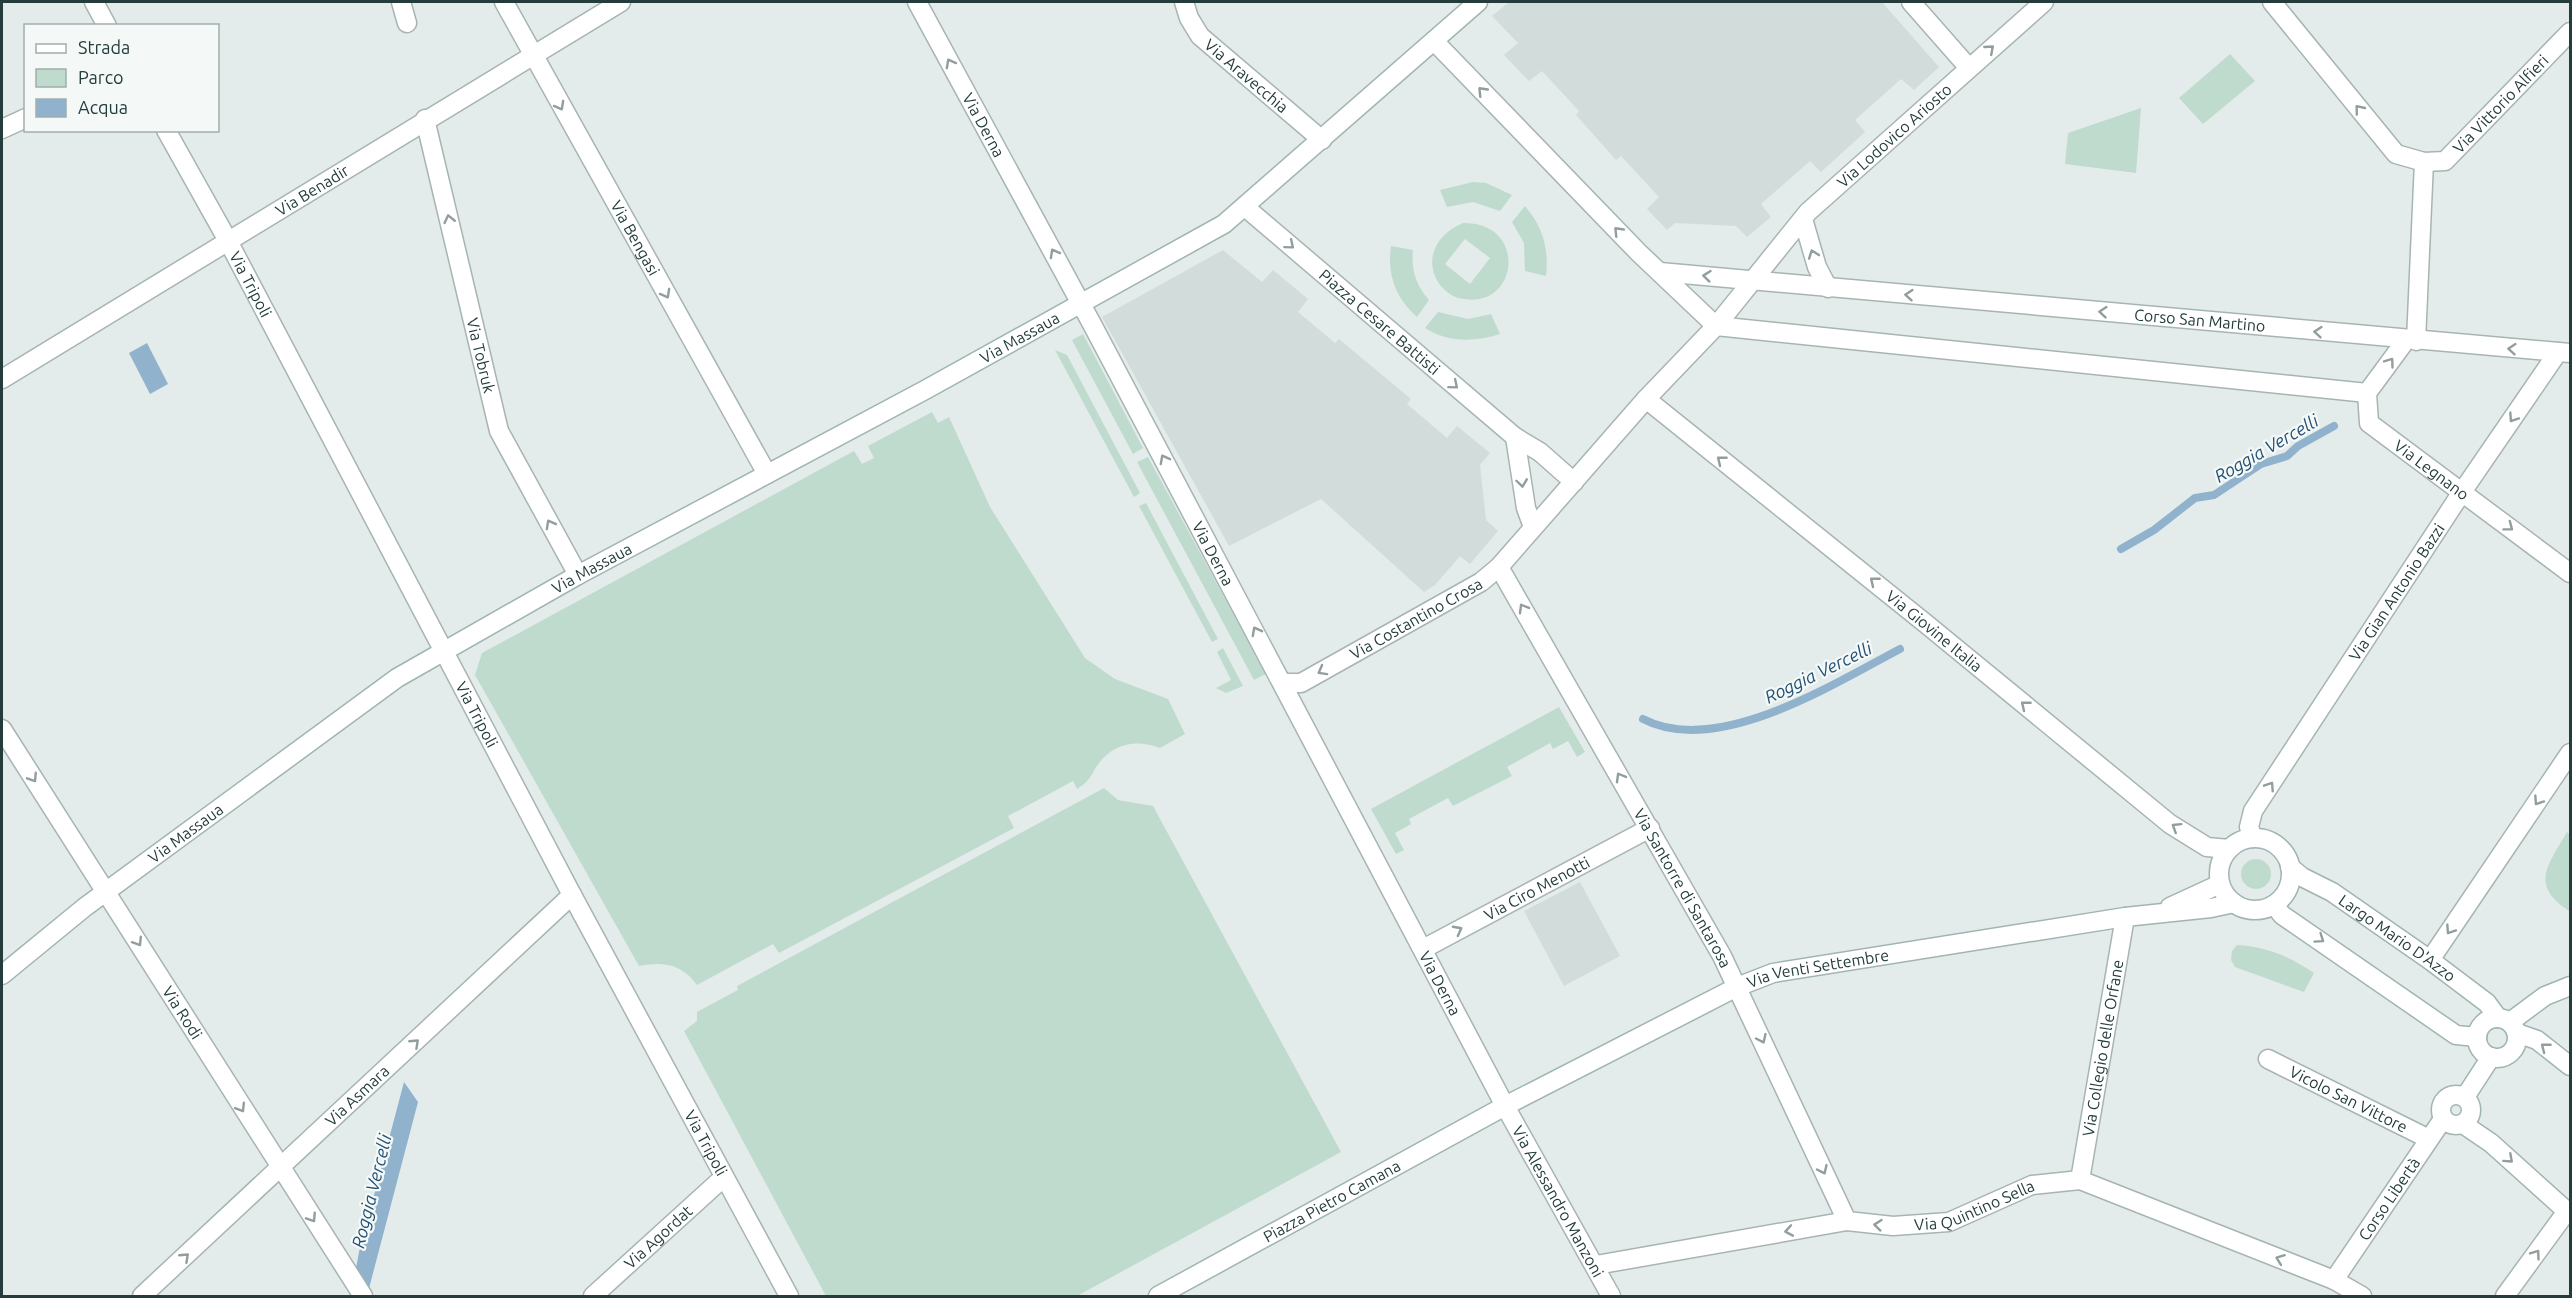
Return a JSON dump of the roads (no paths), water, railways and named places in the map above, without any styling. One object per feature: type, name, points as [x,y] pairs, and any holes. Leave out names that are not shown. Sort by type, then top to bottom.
[{"type":"street","points":[[94,2],[106,24]]},
{"type":"street","points":[[401,2],[407,23]]},
{"type":"street","name":"Via Bengasi","points":[[504,2],[767,474]]},
{"type":"street","name":"Via Benadir","points":[[2,379],[227,239],[621,2]]},
{"type":"street","name":"Via Derna","points":[[917,2],[1082,304],[1505,1106]]},
{"type":"street","name":"Via Aravecchia","points":[[1184,2],[1189,18],[1200,36],[1322,140]]},
{"type":"street","points":[[1911,2],[1969,68]]},
{"type":"street","name":"Via Lodovico Ariosto","points":[[1754,281],[1803,219],[2044,2]]},
{"type":"street","points":[[1434,41],[1660,272],[1716,326],[2367,393],[2411,340],[2424,162],[2396,154],[2272,2]]},
{"type":"street","points":[[1245,207],[1472,7]]},
{"type":"street","name":"Via Vittorio Alfieri","points":[[2424,162],[2445,161],[2571,32]]},
{"type":"street","points":[[2,129],[24,119]]},
{"type":"street","name":"Via Tobruk","points":[[425,119],[499,431],[579,575]]},
{"type":"street","name":"Via Tripoli","points":[[167,132],[227,239],[572,896],[789,1296]]},
{"type":"street","name":"Via Massaua","points":[[2,975],[106,891],[397,678],[579,575],[1082,304],[1224,224],[1245,207]]},
{"type":"street","name":"Piazza Cesare Battisti","points":[[1245,207],[1515,437],[1540,452],[1574,482]]},
{"type":"street","points":[[1803,219],[1817,267],[1828,288]]},
{"type":"street","points":[[1660,272],[1754,281]]},
{"type":"street","points":[[1515,437],[1526,508],[1533,527],[1646,399],[1716,326],[1754,281]]},
{"type":"street","name":"Corso San Martino","points":[[1754,281],[2564,353]]},
{"type":"street","name":"Via Gian Antonio Bazzi","points":[[2253,838],[2248,827],[2253,811],[2462,492],[2564,353]]},
{"type":"street","name":"Via Legnano","points":[[2367,393],[2369,423],[2571,573]]},
{"type":"street","name":"Via Giovine Italia","points":[[1646,399],[1934,630],[2170,824],[2207,846],[2229,849]]},
{"type":"street","name":"Via Costantino Crosa","points":[[1283,683],[1301,683],[1481,582],[1498,567],[1533,527]]},
{"type":"street","name":"Via Santorre di Santarosa","points":[[1498,567],[1650,828],[1737,987],[1847,1221]]},
{"type":"street","name":"Via Rodi","points":[[2,729],[280,1169],[363,1296]]},
{"type":"street","points":[[2430,960],[2571,753]]},
{"type":"street","name":"Via Ciro Menotti","points":[[1423,949],[1650,828]]},
{"type":"street","points":[[2253,838],[2244,839],[2229,849],[2220,866],[2220,884],[2234,903],[2256,910],[2274,905],[2288,888],[2290,867]]},
{"type":"street","name":"Largo Mario D'Azzo","points":[[2253,838],[2273,842],[2281,849],[2290,867],[2302,877],[2332,892],[2430,960],[2487,1003],[2509,1024]]},
{"type":"street","name":"Via Venti Settembre","points":[[2157,913],[2220,884]]},
{"type":"street","name":"Via Asmara","points":[[142,1296],[572,896]]},
{"type":"street","name":"Via Venti Settembre","points":[[1505,1106],[1737,987],[1773,973],[2126,917],[2211,908],[2234,903]]},
{"type":"street","points":[[2274,905],[2282,915],[2456,1035],[2477,1037]]},
{"type":"street","name":"Via Collegio delle Orfane","points":[[2080,1180],[2126,917]]},
{"type":"street","points":[[2509,1024],[2545,996],[2571,986]]},
{"type":"street","points":[[2509,1024],[2517,1044],[2510,1054],[2500,1058],[2491,1057],[2479,1047],[2477,1037],[2483,1023],[2509,1024],[2537,1040],[2571,1066]]},
{"type":"street","points":[[2465,1097],[2491,1057]]},
{"type":"street","name":"Vicolo San Vittore","points":[[2268,1059],[2429,1139]]},
{"type":"street","points":[[2455,1094],[2465,1097],[2471,1110],[2470,1117],[2463,1124],[2453,1125],[2443,1119],[2440,1111],[2444,1100],[2455,1094]]},
{"type":"street","name":"Via Alessandro Manzoni","points":[[1505,1106],[1596,1265],[1611,1296]]},
{"type":"street","name":"Piazza Pietro Camana","points":[[1158,1296],[1505,1106]]},
{"type":"street","name":"Corso Libertà","points":[[2334,1280],[2443,1119]]},
{"type":"street","points":[[2463,1124],[2491,1143],[2569,1212],[2505,1296]]},
{"type":"street","name":"Via Agordat","points":[[593,1296],[724,1177]]},
{"type":"street","name":"Via Quintino Sella","points":[[1596,1265],[1847,1221],[1893,1226],[1948,1222],[2032,1185],[2080,1180],[2334,1280],[2362,1296]]},
{"type":"water","points":[[147,343],[168,384],[150,394],[129,353]]},
{"type":"water","points":[[404,1082],[418,1102],[367,1296],[351,1296],[359,1252]]},
{"type":"waterway","name":"Roggia Vercelli","points":[[2121,549],[2154,530],[2195,498],[2214,495],[2261,464],[2287,456],[2298,446],[2334,426]]},
{"type":"waterway","name":"Roggia Vercelli","points":[[1643,719],[1673,729],[1705,729],[1740,723],[1810,696],[1900,649]]}]
